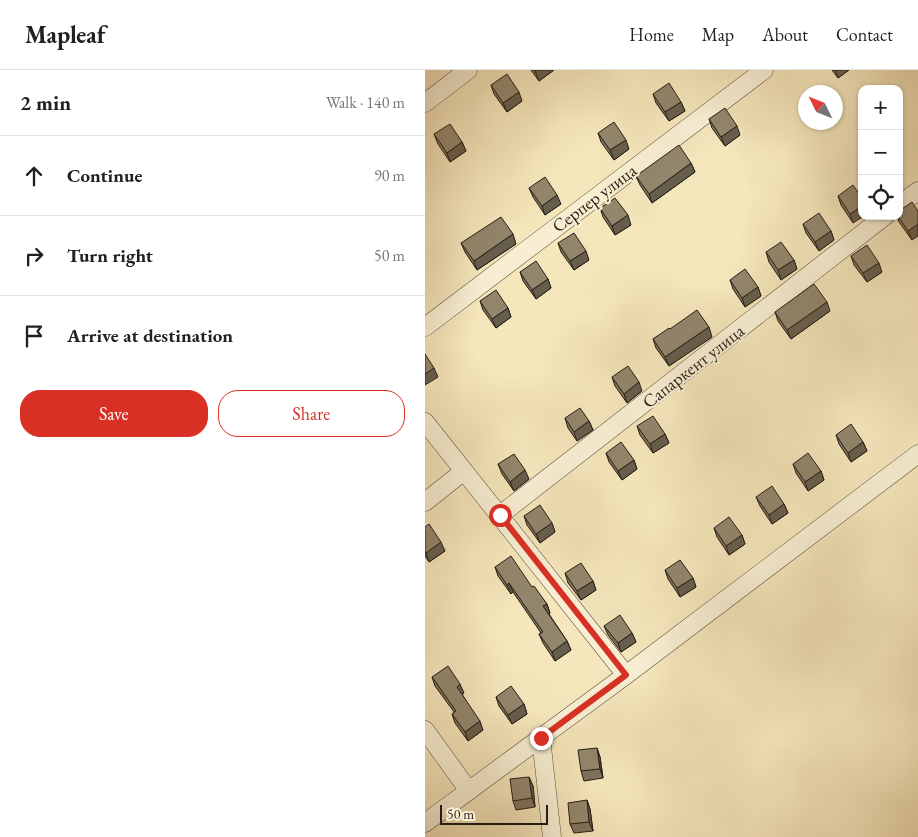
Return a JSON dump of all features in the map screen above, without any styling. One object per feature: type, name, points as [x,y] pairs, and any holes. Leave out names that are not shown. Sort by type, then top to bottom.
[{"type":"street","points":[[425,103],[468,70]]},
{"type":"street","name":"Серпер улица","points":[[425,327],[763,70]]},
{"type":"street","points":[[903,202],[918,191]]},
{"type":"street","name":"Сапаркент улица","points":[[500,515],[880,220]]},
{"type":"street","points":[[425,422],[626,675]]},
{"type":"street","points":[[425,823],[626,675],[918,454]]},
{"type":"street","points":[[425,502],[464,471]]},
{"type":"street","points":[[425,730],[469,791]]},
{"type":"street","points":[[541,738],[552,837]]},
{"type":"building","points":[[507,74],[519,92],[503,103],[491,85]]},
{"type":"building","points":[[669,83],[681,102],[665,112],[653,94]]},
{"type":"building","points":[[725,108],[737,126],[721,137],[709,119]]},
{"type":"building","points":[[614,122],[626,140],[610,150],[598,133]]},
{"type":"building","points":[[450,124],[462,142],[447,153],[434,134]]},
{"type":"building","points":[[679,145],[691,163],[649,194],[636,176]]},
{"type":"building","points":[[545,177],[557,195],[542,206],[529,188]]},
{"type":"building","points":[[853,185],[858,192],[858,209],[850,214],[838,196]]},
{"type":"building","points":[[615,198],[628,215],[612,226],[600,208]]},
{"type":"building","points":[[912,202],[918,211],[918,224],[908,231],[901,220],[903,220],[903,208]]},
{"type":"building","points":[[819,213],[831,231],[815,242],[803,224]]},
{"type":"building","points":[[501,217],[513,234],[474,261],[461,243]]},
{"type":"building","points":[[574,233],[586,251],[570,261],[558,243]]},
{"type":"building","points":[[781,242],[794,260],[778,270],[766,252]]},
{"type":"building","points":[[867,245],[879,263],[863,273],[851,256]]},
{"type":"building","points":[[536,261],[548,279],[532,290],[520,272]]},
{"type":"building","points":[[745,269],[758,287],[742,298],[730,280]]},
{"type":"building","points":[[814,284],[827,302],[787,330],[775,312]]},
{"type":"building","points":[[496,290],[508,308],[492,319],[480,301]]},
{"type":"building","points":[[697,310],[709,327],[665,357],[653,339]]},
{"type":"building","points":[[425,354],[434,368],[425,374]]},
{"type":"building","points":[[628,366],[639,382],[624,394],[612,377]]},
{"type":"building","points":[[580,408],[589,421],[574,432],[565,418]]},
{"type":"building","points":[[653,416],[665,434],[650,444],[637,426]]},
{"type":"building","points":[[851,424],[863,442],[848,453],[836,435]]},
{"type":"building","points":[[621,442],[634,460],[618,471],[606,453]]},
{"type":"building","points":[[808,453],[821,471],[805,482],[793,464]]},
{"type":"building","points":[[514,454],[525,470],[510,482],[498,464]]},
{"type":"building","points":[[772,486],[784,504],[769,515],[756,497]]},
{"type":"building","points":[[540,505],[552,523],[536,534],[524,516]]},
{"type":"building","points":[[729,517],[742,535],[726,546],[714,528]]},
{"type":"building","points":[[429,524],[441,542],[426,553],[425,527]]},
{"type":"building","points":[[511,556],[532,587],[534,586],[547,604],[543,606],[567,641],[552,652],[539,634],[543,632],[509,583],[507,585],[495,567]]},
{"type":"building","points":[[680,560],[693,578],[677,588],[665,570]]},
{"type":"building","points":[[581,563],[593,581],[577,591],[565,573]]},
{"type":"building","points":[[620,615],[632,633],[618,643],[604,626]]},
{"type":"building","points":[[448,666],[460,684],[457,687],[480,721],[465,732],[452,714],[456,711],[432,677]]},
{"type":"building","points":[[511,686],[524,704],[508,715],[496,697]]},
{"type":"building","points":[[597,748],[600,769],[581,771],[578,750]]},
{"type":"building","points":[[529,777],[532,798],[513,801],[510,779]]},
{"type":"building","points":[[587,800],[589,822],[570,824],[568,803]]},
{"type":"route","points":[[500,515],[626,675],[541,738]]}]
